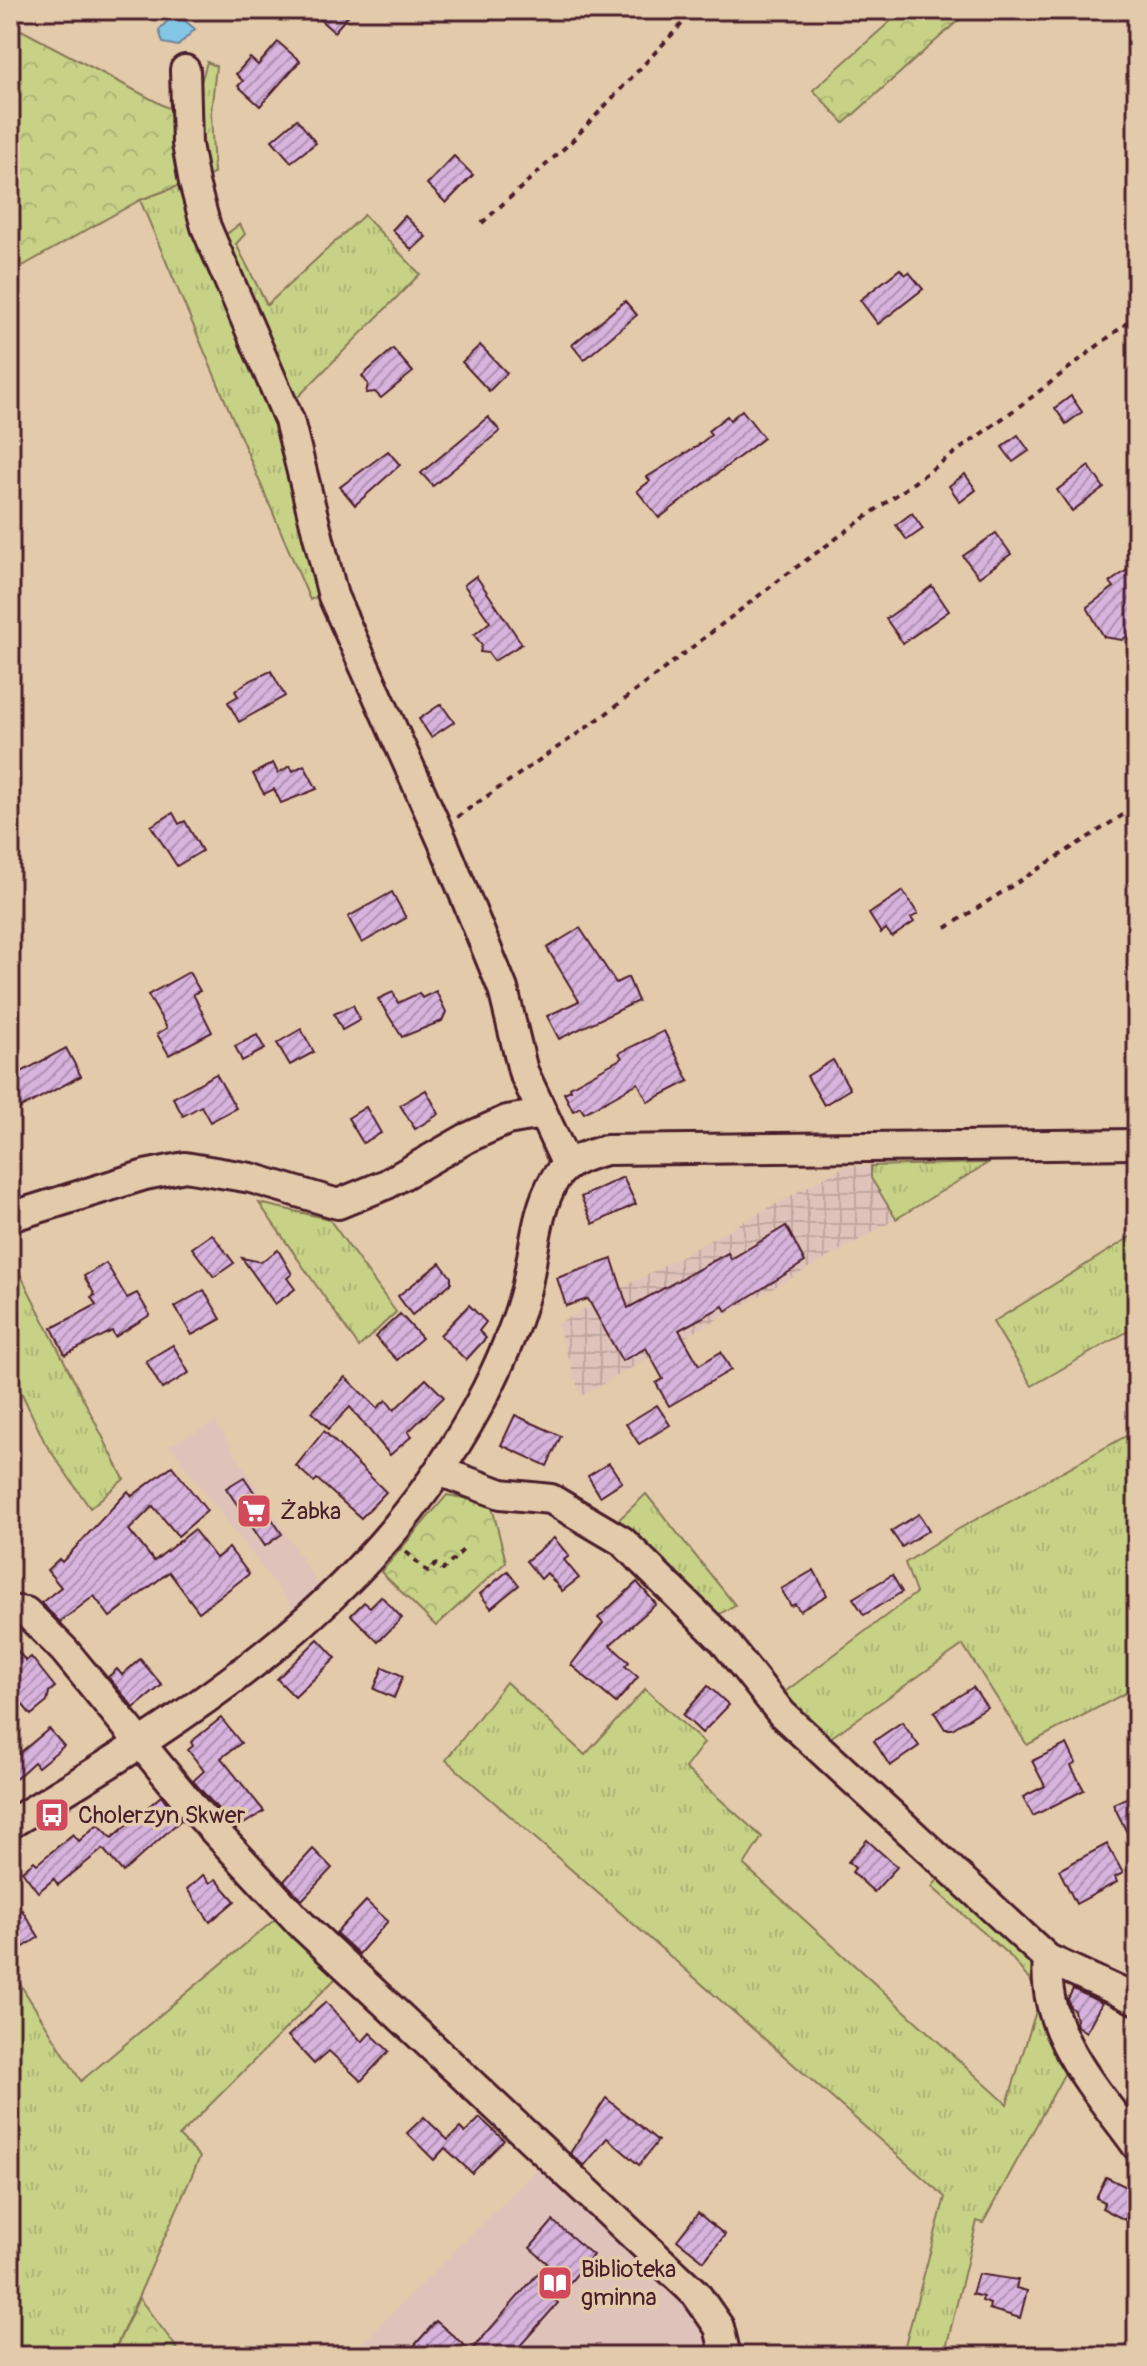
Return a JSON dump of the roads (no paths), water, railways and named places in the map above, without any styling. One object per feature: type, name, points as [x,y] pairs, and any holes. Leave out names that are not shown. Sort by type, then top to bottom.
[{"type":"street","points":[[185,70],[187,144],[206,227],[289,420],[333,596],[438,830],[503,989],[523,1071],[567,1165]]},
{"type":"street","points":[[10,1217],[145,1175],[185,1167],[251,1178],[338,1204],[387,1184],[507,1120],[542,1114]]},
{"type":"street","points":[[10,1824],[143,1742],[220,1690],[309,1619],[388,1541],[439,1471],[485,1392],[522,1303],[546,1200],[555,1179],[567,1165],[606,1150],[1137,1144]]},
{"type":"street","points":[[439,1471],[501,1494],[551,1499],[622,1541],[723,1640],[782,1714],[1048,1959],[1137,2000]]},
{"type":"street","points":[[10,1610],[26,1612],[143,1742],[196,1811],[302,1925],[696,2294],[719,2327],[726,2356]]},
{"type":"street","points":[[1048,1959],[1046,1984],[1077,2066],[1137,2146]]},
{"type":"water","points":[[171,17],[184,20],[195,29],[178,46],[163,43],[159,30]]},
{"type":"place","name":"Żabka","points":[[254,1511]]},
{"type":"place","name":"Cholerzyn Skwer","points":[[52,1815]]},
{"type":"place","name":"Biblioteka gminna","points":[[555,2283]]}]
